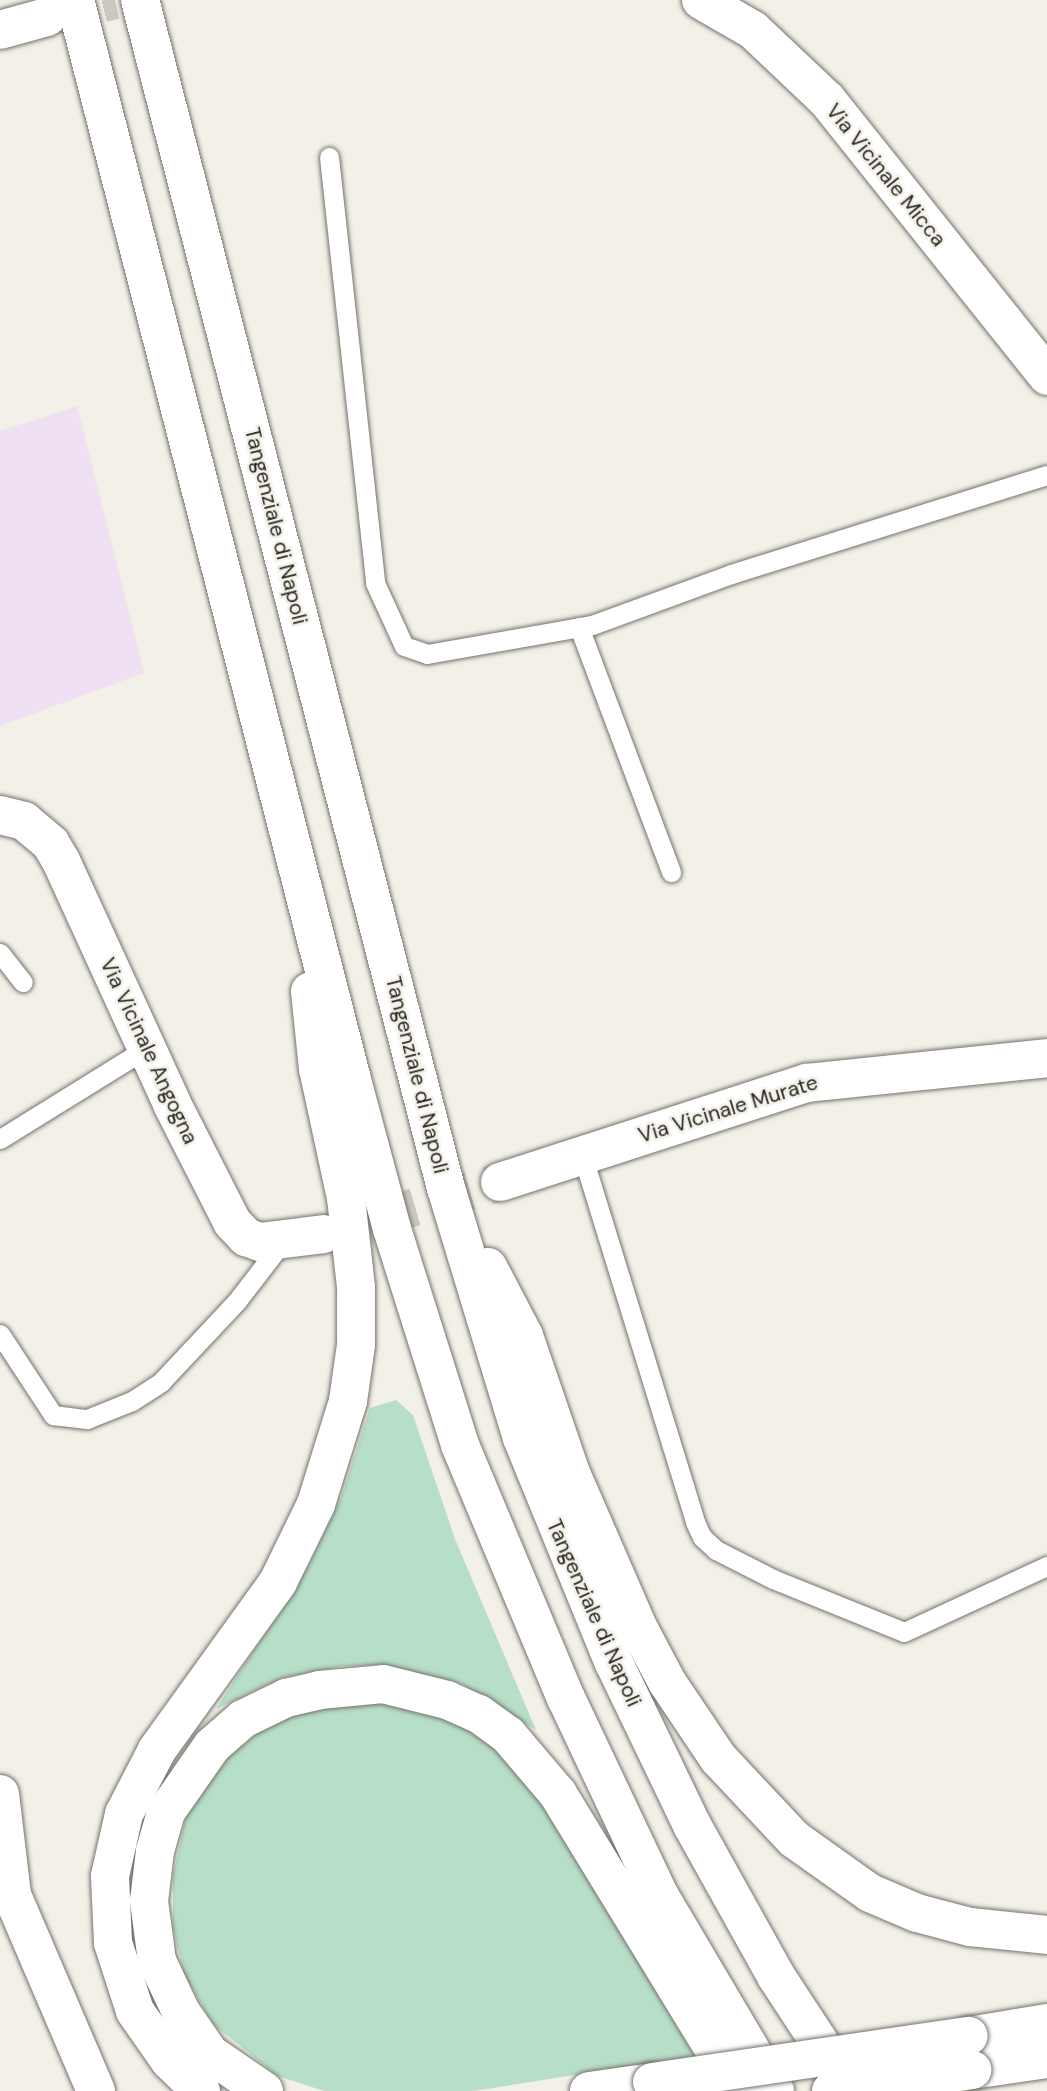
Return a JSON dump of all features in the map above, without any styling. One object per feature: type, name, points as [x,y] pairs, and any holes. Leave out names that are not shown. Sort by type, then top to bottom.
[{"type":"main road","name":"Tangenziale di Napoli","points":[[140,0],[446,1188],[522,1438],[614,1663],[692,1825],[769,1965],[851,2091]]},
{"type":"main road","name":"Via Vicinale Micca","points":[[701,0],[753,30],[827,100],[1047,376]]},
{"type":"main road","points":[[0,30],[61,9],[294,843],[392,1229],[460,1445],[566,1698],[658,1893],[775,2091]]},
{"type":"main road","name":"Via Vicinale Angogna","points":[[0,815],[24,821],[51,844],[232,1222],[246,1237],[260,1242],[324,1234]]},
{"type":"main road","points":[[201,2091],[170,2061],[135,2011],[113,1943],[110,1876],[124,1814],[157,1750],[278,1582],[316,1503],[348,1401],[356,1345],[356,1287],[346,1198],[318,1069],[294,843]]},
{"type":"main road","name":"Via Vicinale Murate","points":[[500,1182],[807,1083],[1047,1058]]},
{"type":"main road","points":[[446,1188],[524,1336],[571,1473],[638,1628],[667,1682],[718,1758],[794,1839],[870,1893],[917,1913],[970,1927],[1047,1935]]},
{"type":"main road","points":[[264,2091],[211,2054],[181,2012],[157,1961],[149,1901],[155,1851],[166,1812],[212,1746],[243,1719],[286,1699],[320,1690],[383,1684],[447,1700],[480,1714],[508,1735],[558,1794],[719,2059],[748,2091]]},
{"type":"main road","points":[[0,1794],[12,1895],[96,2091]]},
{"type":"main road","points":[[831,2091],[971,2053],[1047,2023]]},
{"type":"main road","points":[[589,2091],[652,2082],[971,2053],[1047,2059]]},
{"type":"lane","points":[[328,157],[375,583],[392,626],[404,646],[427,654],[579,627],[1047,475]]},
{"type":"lane","points":[[579,627],[671,872]]},
{"type":"lane","points":[[0,953],[23,982]]},
{"type":"lane","points":[[0,1139],[147,1048]]},
{"type":"lane","points":[[582,1154],[695,1522],[702,1537],[716,1550],[773,1579],[904,1632],[1047,1566]]},
{"type":"lane","points":[[0,1334],[53,1415],[87,1419],[161,1382],[237,1301],[284,1240]]},
{"type":"shaded area","points":[[77,406],[144,673],[0,726],[0,431]]},
{"type":"green space","points":[[396,1400],[413,1415],[455,1539],[536,1730],[461,1683],[378,1665],[342,1666],[281,1678],[216,1709],[309,1565],[342,1495],[370,1408]]},
{"type":"green space","points":[[383,1701],[465,1724],[525,1772],[695,2056],[474,2091],[324,2091],[278,2076],[214,2025],[184,1974],[173,1928],[173,1875],[188,1808],[225,1759],[268,1725],[312,1707]]},
{"type":"tunnel","points":[[47,17],[115,0]]},
{"type":"tunnel","points":[[324,1234],[500,1182]]}]
